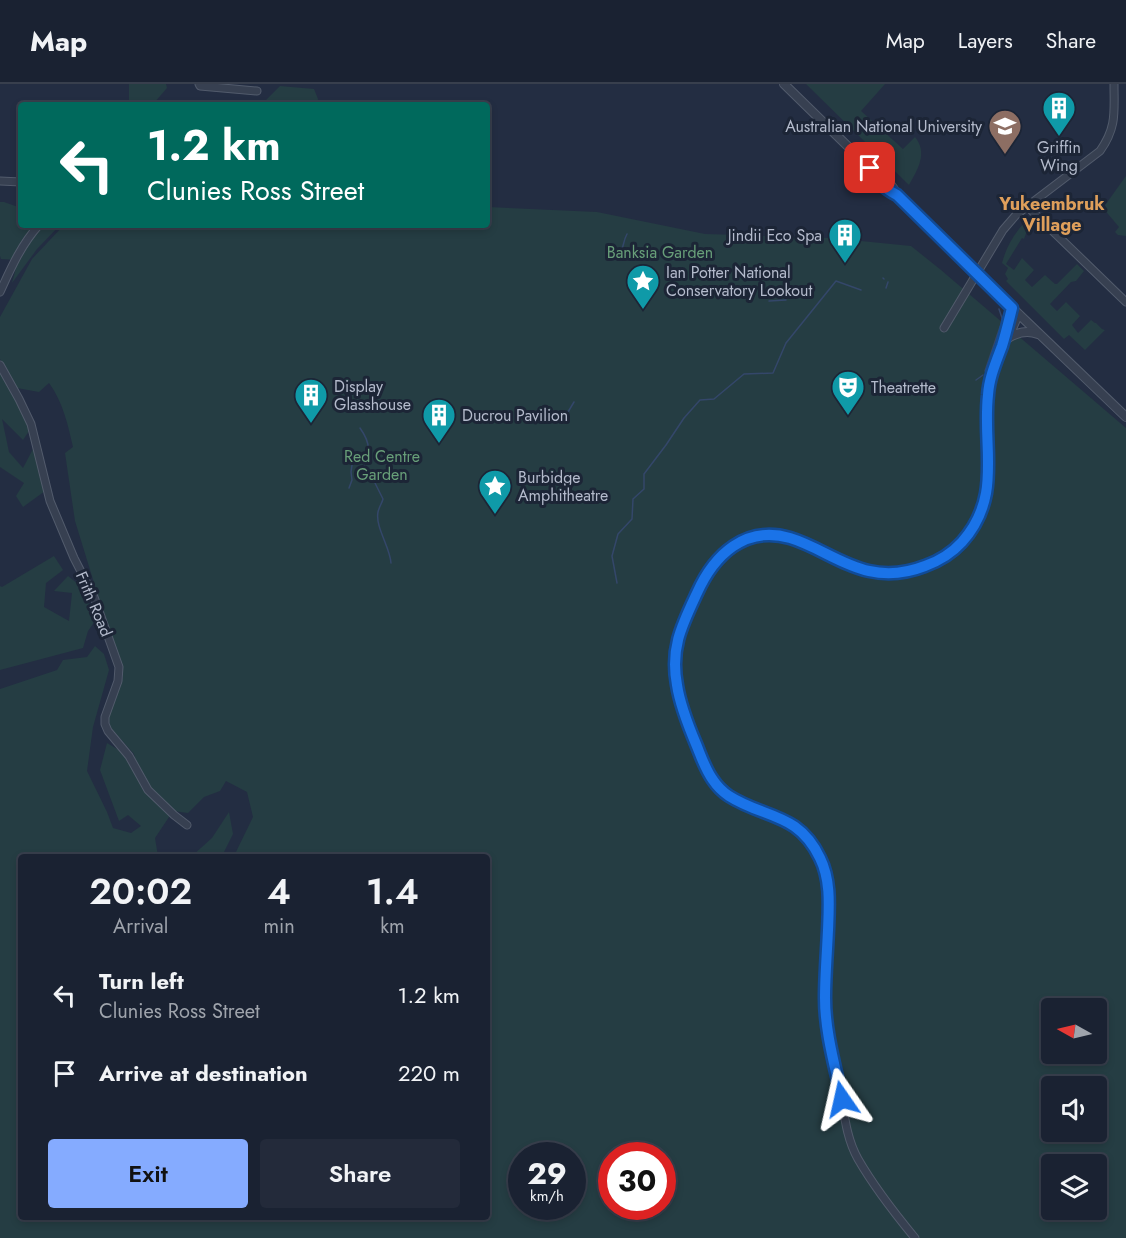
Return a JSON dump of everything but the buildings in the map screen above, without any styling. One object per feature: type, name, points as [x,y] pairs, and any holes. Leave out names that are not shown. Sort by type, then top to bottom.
[{"type":"street","points":[[199,84],[200,86],[257,92]]},
{"type":"street","points":[[784,84],[870,168],[894,187],[897,195],[1126,417]]},
{"type":"street","points":[[944,328],[1003,230],[1016,214],[1100,151],[1105,144],[1113,125],[1114,84]]},
{"type":"street","points":[[0,181],[18,182]]},
{"type":"street","points":[[1028,205],[1126,302]]},
{"type":"street","points":[[0,291],[15,259],[36,228]]},
{"type":"street","points":[[915,1238],[858,1158],[845,1122],[826,1017],[829,904],[825,868],[814,846],[794,825],[731,797],[714,781],[702,760],[679,698],[674,667],[675,648],[706,574],[724,553],[743,541],[769,536],[792,538],[849,564],[868,571],[886,573],[917,569],[948,554],[961,543],[974,526],[988,485],[988,394],[992,374],[1016,311]]},
{"type":"street","points":[[1005,342],[1016,333],[1041,335]]},
{"type":"street","name":"Frith Road","points":[[0,365],[31,424],[50,501],[74,558],[94,597],[119,667],[118,681],[105,717],[105,724],[129,756],[148,790],[187,825]]},
{"type":"green space","points":[[129,84],[166,84],[167,88],[155,102],[129,100]]},
{"type":"green space","points":[[806,84],[885,84],[861,111],[903,149],[915,137],[919,143],[920,161],[909,185]]},
{"type":"green space","points":[[280,86],[314,89],[318,99],[318,102],[265,101]]},
{"type":"green space","points":[[1126,176],[1126,236],[1115,232],[1119,227],[1103,208]]},
{"type":"green space","points":[[0,202],[18,207],[18,228],[57,228],[37,249],[12,283],[18,260],[1,259]]},
{"type":"green space","points":[[490,207],[597,212],[705,234],[831,238],[911,246],[1126,428],[1126,1238],[0,1238],[0,689],[57,670],[63,660],[87,657],[95,646],[104,654],[109,670],[93,727],[87,771],[113,828],[131,833],[141,826],[128,815],[119,821],[100,770],[107,743],[129,756],[138,773],[134,754],[110,727],[108,713],[123,677],[75,521],[65,453],[73,447],[67,422],[58,398],[49,383],[39,392],[17,388],[0,359],[0,317],[32,259],[61,228],[188,230],[207,228],[490,228]]},
{"type":"green space","points":[[1032,215],[1037,219],[1036,221],[1029,225],[1024,239],[1022,238],[1006,264],[1014,270],[1022,258],[1034,270],[1025,280],[1032,287],[1045,275],[1057,284],[1077,264],[1084,271],[1050,304],[1057,311],[1066,302],[1080,316],[1072,325],[1078,333],[1091,320],[1105,330],[1085,350],[1069,335],[1064,339],[1006,281],[1008,279],[1005,274],[1008,268],[1002,263],[1007,249],[1017,231]]},
{"type":"green space","points":[[0,371],[31,428],[23,440],[2,419],[9,452],[23,468],[33,449],[45,491],[23,507],[16,496],[24,483],[0,467]]},
{"type":"green space","points":[[54,556],[63,570],[46,583],[44,607],[69,621],[72,593],[54,591],[68,576],[83,588],[95,621],[88,631],[83,648],[0,670],[0,586],[2,587]]},
{"type":"green space","points":[[229,812],[233,834],[223,854],[194,854],[212,838]]},
{"type":"waterway","points":[[618,257],[627,234]]},
{"type":"waterway","points":[[617,583],[612,556],[618,534],[632,519],[633,499],[644,489],[644,474],[684,418],[700,400],[714,399],[744,374],[773,373],[786,343],[836,281],[861,290]]},
{"type":"waterway","points":[[886,288],[888,282]]},
{"type":"waterway","points":[[769,301],[786,300]]},
{"type":"waterway","points":[[985,371],[1001,324],[999,309]]},
{"type":"waterway","points":[[976,380],[983,375]]},
{"type":"waterway","points":[[568,412],[574,402]]},
{"type":"waterway","points":[[557,416],[567,414]]},
{"type":"waterway","points":[[360,428],[368,446],[364,469],[372,477],[383,499],[378,510],[378,518],[391,563]]},
{"type":"waterway","points":[[349,488],[352,480],[354,451]]},
{"type":"place","name":"Griffin Wing","points":[[1059,137]]},
{"type":"place","name":"Australian National University","points":[[1005,155]]},
{"type":"place","name":"Jindii Eco Spa","points":[[845,264]]},
{"type":"place","name":"Ian Potter National Conservatory Lookout","points":[[643,310]]},
{"type":"place","name":"Theatrette","points":[[848,416]]},
{"type":"place","name":"Display Glasshouse","points":[[311,424]]},
{"type":"place","name":"Ducrou Pavilion","points":[[439,444]]},
{"type":"place","name":"Burbidge Amphitheatre","points":[[495,515]]},
{"type":"district","name":"Yukeembruk Village","points":[[1052,214]]},
{"type":"route","points":[[842,1099],[826,1017],[829,904],[825,868],[814,846],[794,825],[731,797],[714,781],[706,770],[688,724],[679,698],[674,667],[675,648],[681,630],[706,574],[724,553],[743,541],[757,537],[782,536],[792,538],[868,571],[902,572],[917,569],[948,554],[961,543],[974,526],[982,508],[988,485],[989,469],[988,394],[1012,308],[897,195],[875,178],[870,168]]},
{"type":"park label","name":"Banksia Garden","points":[[660,252]]},
{"type":"park label","name":"Red Centre Garden","points":[[382,465]]}]
